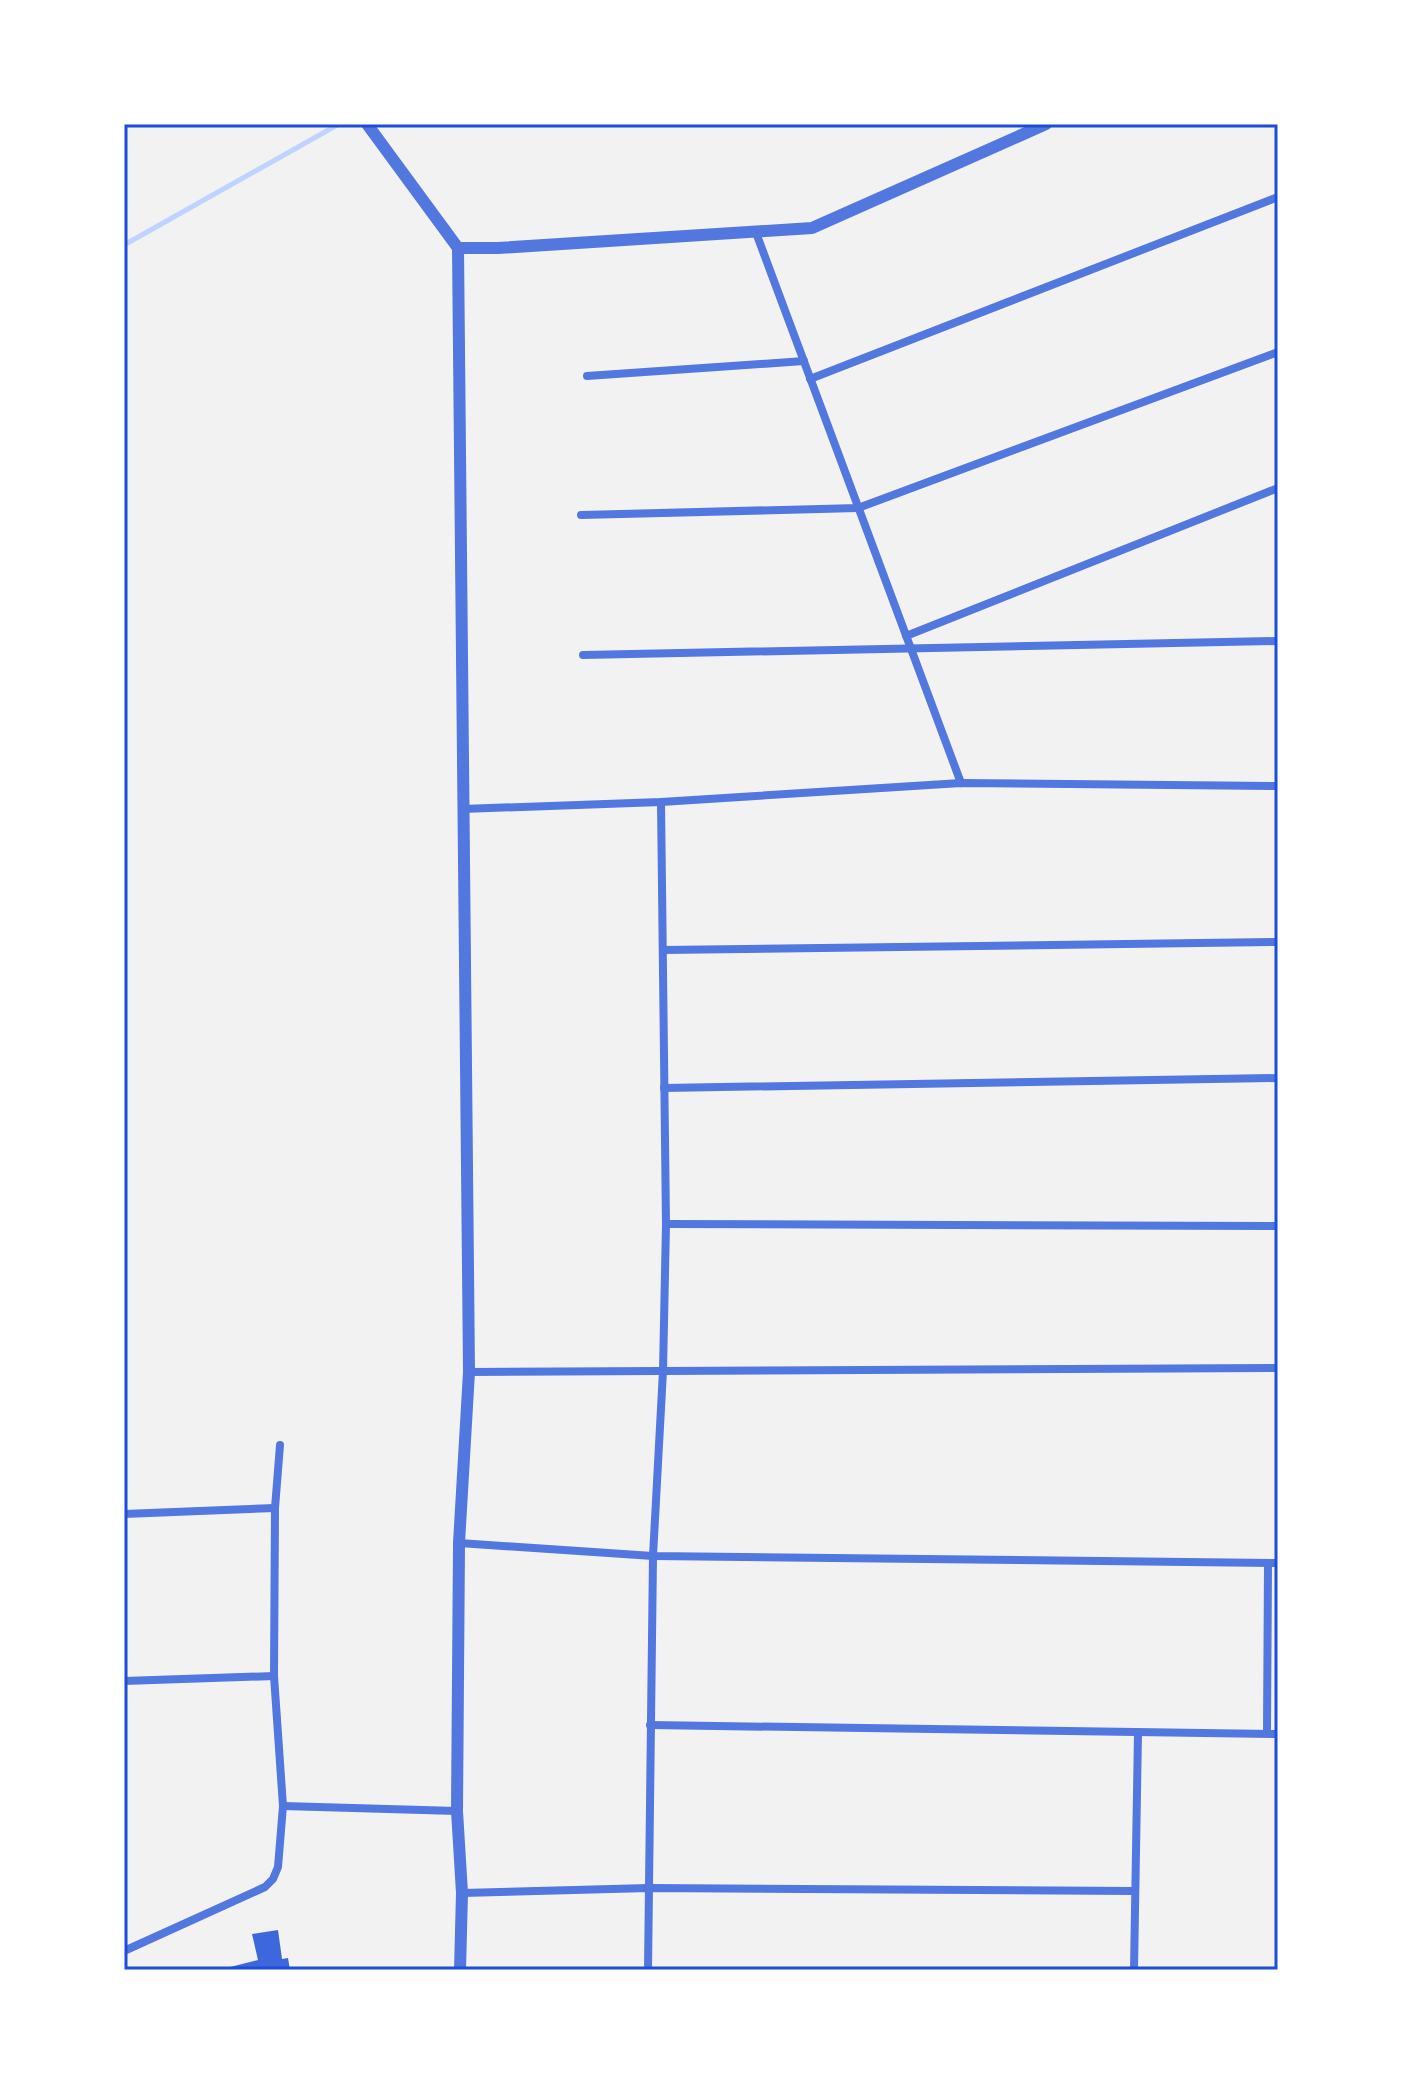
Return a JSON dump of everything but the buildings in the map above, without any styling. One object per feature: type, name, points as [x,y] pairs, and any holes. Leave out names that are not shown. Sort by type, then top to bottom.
[{"type":"street","points":[[367,124],[458,248],[469,1372],[459,1543],[457,1811],[462,1893],[460,1970]]},
{"type":"street","points":[[458,248],[812,228],[1046,124]]},
{"type":"street","points":[[810,379],[1278,197]]},
{"type":"street","points":[[755,230],[961,783]]},
{"type":"street","points":[[581,515],[858,508],[1278,352]]},
{"type":"street","points":[[587,376],[804,361]]},
{"type":"street","points":[[906,636],[1278,488]]},
{"type":"street","points":[[583,655],[1278,641]]},
{"type":"street","points":[[462,809],[661,802],[961,783],[1278,786]]},
{"type":"street","points":[[648,1970],[653,1556],[663,1371],[666,1224],[661,802]]},
{"type":"street","points":[[663,950],[1278,942]]},
{"type":"street","points":[[664,1088],[1278,1078]]},
{"type":"street","points":[[666,1224],[1278,1226]]},
{"type":"street","points":[[469,1372],[1278,1368]]},
{"type":"street","points":[[124,1951],[265,1887],[278,1867],[283,1806],[274,1676],[275,1508],[280,1445]]},
{"type":"street","points":[[124,1514],[275,1508]]},
{"type":"street","points":[[459,1543],[653,1556],[1273,1563],[1267,1733]]},
{"type":"street","points":[[124,1681],[274,1676]]},
{"type":"street","points":[[650,1725],[1278,1734]]},
{"type":"street","points":[[1134,1970],[1138,1733]]},
{"type":"street","points":[[283,1806],[457,1811]]},
{"type":"street","points":[[462,1893],[649,1888],[1134,1891]]},
{"type":"waterway","points":[[124,245],[339,124]]}]
